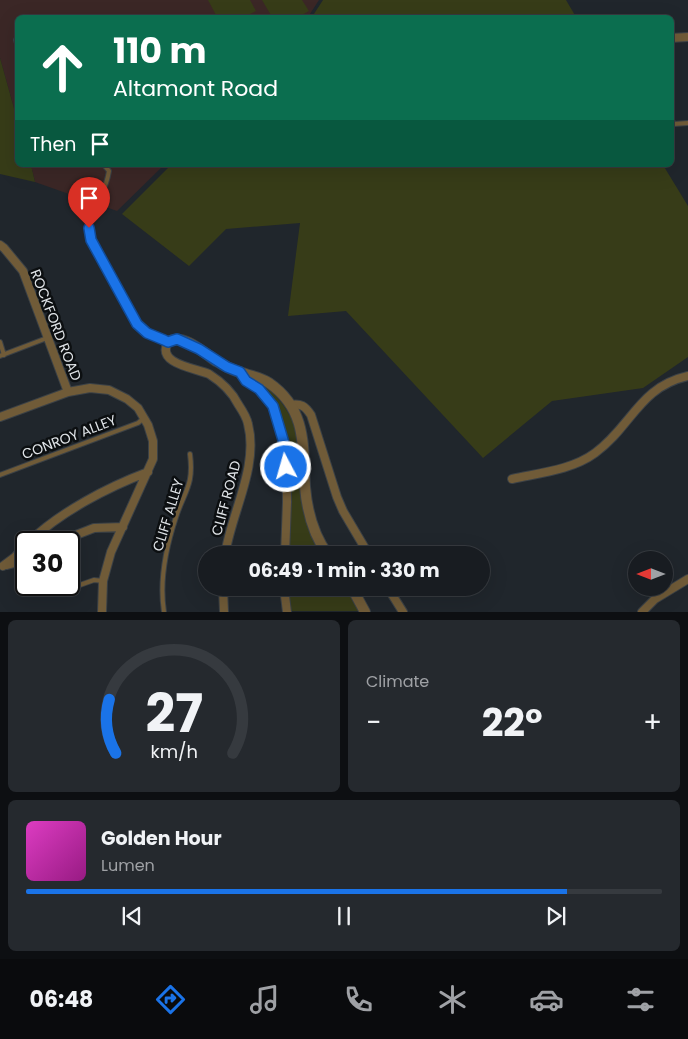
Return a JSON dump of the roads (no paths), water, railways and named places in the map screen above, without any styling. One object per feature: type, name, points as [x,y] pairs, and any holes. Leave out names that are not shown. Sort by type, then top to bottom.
[{"type":"street","points":[[674,38],[688,37]]},
{"type":"street","name":"ROCKFORD ROAD","points":[[0,245],[24,271],[68,392]]},
{"type":"street","points":[[168,342],[177,339],[182,341],[199,349],[227,367],[270,383],[290,405],[296,415],[303,438],[305,487],[310,516],[322,546]]},
{"type":"street","name":"CLIFF ROAD","points":[[168,342],[165,350],[171,360],[208,374],[219,381],[237,402],[248,424],[250,452],[227,546]]},
{"type":"street","points":[[240,372],[246,381],[259,389],[273,406],[286,450],[285,546]]},
{"type":"street","points":[[512,479],[564,468],[594,454],[618,434],[640,403],[670,381],[688,376]]},
{"type":"street","points":[[0,417],[68,392],[90,388],[109,390],[127,399],[138,408],[148,425],[153,441],[153,459],[111,552],[103,581],[102,612]]},
{"type":"street","points":[[290,405],[302,405],[307,408],[311,415],[337,497],[364,546]]},
{"type":"street","points":[[43,531],[66,513],[122,482],[148,472]]},
{"type":"street","points":[[80,533],[94,528],[123,527]]},
{"type":"street","points":[[1,566],[15,557]]},
{"type":"street","points":[[1,566],[15,563]]},
{"type":"street","points":[[642,612],[655,599],[688,578]]},
{"type":"street","points":[[223,596],[224,612]]},
{"type":"street","points":[[285,596],[287,612]]},
{"type":"street","points":[[356,596],[365,612]]},
{"type":"street","points":[[393,596],[403,612]]},
{"type":"lane","points":[[674,124],[688,123]]},
{"type":"lane","points":[[106,167],[109,171]]},
{"type":"lane","points":[[112,167],[99,199],[86,215],[91,240],[137,324],[147,333],[168,342]]},
{"type":"lane","points":[[0,342],[2,355],[49,338]]},
{"type":"lane","name":"CONROY ALLEY","points":[[0,475],[138,423],[144,418]]},
{"type":"lane","name":"CLIFF ALLEY","points":[[164,612],[162,583],[166,557],[177,516],[189,488],[192,471],[190,454]]},
{"type":"lane","points":[[80,585],[94,580],[103,581]]}]
